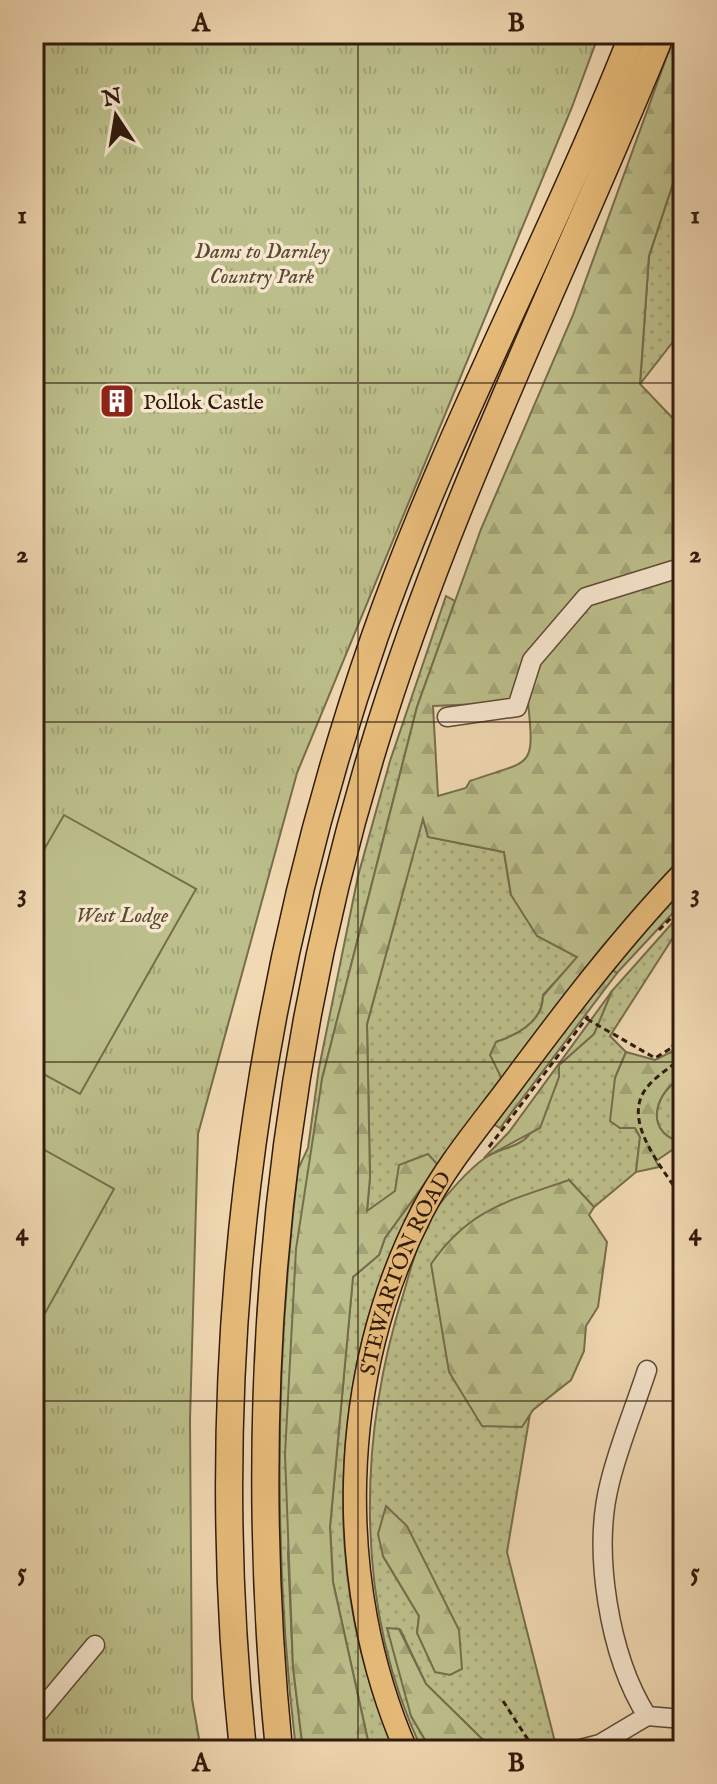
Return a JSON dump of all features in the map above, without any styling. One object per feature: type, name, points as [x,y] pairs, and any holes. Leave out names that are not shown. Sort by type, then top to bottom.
[{"type":"highway","points":[[243,1750],[227,1514],[232,1327],[248,1163],[263,1060],[297,897],[330,776],[376,634],[450,451],[567,193],[633,34]]},
{"type":"highway","points":[[279,1750],[265,1568],[264,1377],[277,1212],[292,1098],[315,972],[373,746],[423,606],[518,370],[661,34]]},
{"type":"main road","name":"STEWARTON ROAD","points":[[406,1750],[373,1656],[357,1554],[361,1421],[386,1303],[409,1239],[446,1173],[574,1000],[683,873]]},
{"type":"street","points":[[447,717],[517,707],[532,660],[586,597],[683,567]]},
{"type":"street","points":[[647,1370],[609,1484],[602,1540],[606,1585],[618,1645],[634,1695],[647,1716]]},
{"type":"street","points":[[34,1718],[95,1645]]},
{"type":"street","points":[[577,1750],[600,1744],[647,1716],[683,1719]]},
{"type":"path","points":[[587,1018],[655,1058],[673,1047],[683,1034]]},
{"type":"path","points":[[683,1057],[643,1093],[636,1113],[644,1136],[683,1200]]},
{"type":"path","points":[[503,1701],[534,1749],[544,1750]]},
{"type":"green space","name":"Dams to Darnley Country Park","points":[[34,34],[599,34],[572,107],[297,773],[198,1134],[190,1420],[192,1699],[201,1750],[34,1750]]},
{"type":"green space","points":[[675,34],[683,34],[683,153],[649,256],[640,384],[683,429],[683,856],[600,950],[502,1079],[490,1055],[496,1042],[512,1036],[534,1020],[543,996],[577,957],[537,936],[511,895],[504,852],[428,837],[423,819],[367,1024],[370,1177],[367,1211],[395,1191],[399,1165],[428,1154],[438,1165],[385,1238],[379,1255],[353,1277],[330,1527],[333,1582],[370,1750],[303,1750],[293,1667],[285,1454],[296,1249],[322,1079],[417,707],[481,529],[573,315]],"holes":[[[528,702],[531,740],[525,759],[517,765],[470,781],[466,788],[438,796],[433,706]]]},
{"type":"green space","points":[[683,153],[683,329],[640,384],[649,256]]},
{"type":"green space","points":[[446,596],[455,601],[417,707],[322,1079],[288,1554],[293,1667],[303,1750],[296,1750],[283,1605],[280,1460],[285,1314],[298,1169],[308,1148],[319,1068],[358,876],[390,761]]},
{"type":"green space","name":"West Lodge","points":[[64,815],[196,889],[80,1094],[34,1069],[34,867]]},
{"type":"green space","points":[[423,817],[428,837],[504,852],[511,895],[578,957],[543,995],[534,1020],[512,1036],[496,1042],[502,1079],[438,1165],[367,1212],[370,1177],[367,1024]]},
{"type":"green space","points":[[683,887],[683,902],[617,973],[610,969]]},
{"type":"green space","points":[[683,911],[683,922],[610,1036],[626,1052],[615,1078],[620,1128],[635,1128],[640,1137],[636,1172],[594,1207],[569,1180],[507,1552],[557,1750],[499,1750],[481,1738],[426,1684],[400,1629],[411,1716],[431,1750],[422,1750],[400,1696],[384,1640],[374,1583],[370,1525],[371,1466],[377,1408],[388,1351],[416,1251],[435,1210],[479,1163],[528,1136],[549,1102],[559,1065],[594,1034],[611,992]],"holes":[[[387,1507],[450,1675],[417,1633],[419,1616],[383,1556]]]},
{"type":"green space","points":[[610,969],[617,973],[500,1128],[493,1124]]},
{"type":"green space","points":[[612,991],[594,1034],[559,1065],[559,1077],[540,1128],[484,1158],[509,1132]]},
{"type":"green space","points":[[673,1047],[683,1052],[683,1077],[660,1100],[657,1119],[660,1128],[678,1141],[678,1146],[656,1161],[659,1167],[636,1172],[640,1137],[635,1128],[620,1128],[610,1121],[615,1078],[626,1052],[655,1060],[675,1050]]},
{"type":"green space","points":[[683,1077],[683,1143],[678,1146],[678,1141],[660,1128],[657,1110],[666,1091]]},
{"type":"green space","points":[[34,1144],[114,1189],[34,1333]]},
{"type":"green space","points":[[569,1180],[594,1207],[589,1215],[607,1242],[598,1307],[586,1326],[584,1351],[571,1380],[533,1410],[522,1427],[482,1426],[449,1372],[431,1264],[460,1231],[491,1209]]},
{"type":"green space","points":[[417,1194],[368,1319],[352,1388],[346,1441],[343,1494],[350,1599],[376,1701],[396,1750],[370,1750],[333,1582],[330,1527],[353,1277],[379,1255],[385,1238]]},
{"type":"green space","points":[[386,1506],[407,1526],[459,1630],[462,1669],[450,1675],[435,1672],[417,1633],[419,1616],[383,1556],[378,1534]]},
{"type":"green space","points":[[387,1628],[399,1629],[426,1684],[481,1738],[499,1750],[431,1750],[411,1716]]},
{"type":"place","name":"Pollok Castle","points":[[117,401]]}]
